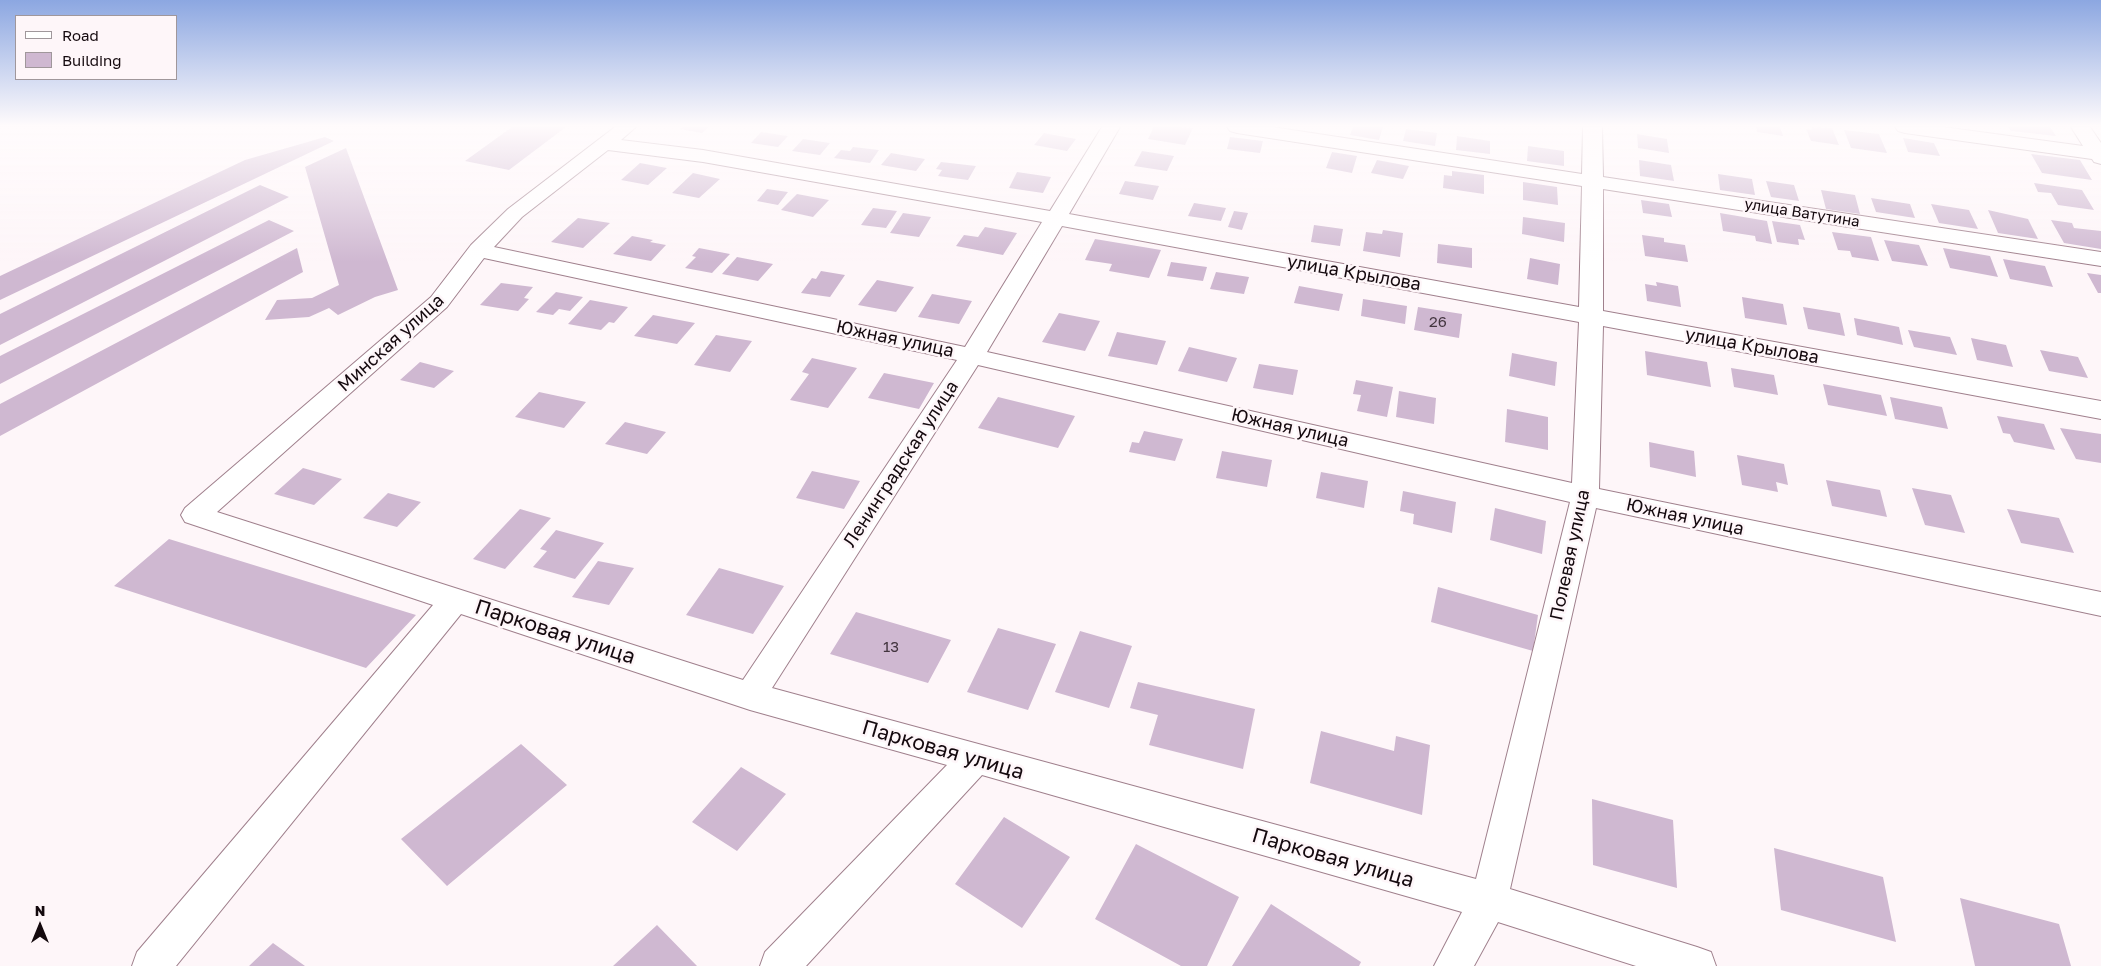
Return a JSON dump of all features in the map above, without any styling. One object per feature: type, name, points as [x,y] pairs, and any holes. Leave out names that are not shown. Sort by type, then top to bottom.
[{"type":"street","name":"Минская улица","points":[[195,515],[439,302],[479,250],[515,213],[568,172]]},
{"type":"street","name":"улица Крылова","points":[[794,172],[2101,410]]},
{"type":"street","name":"Ленинградская улица","points":[[750,696],[972,356],[1082,172]]},
{"type":"street","name":"улица Ватутина","points":[[1535,172],[2101,260]]},
{"type":"street","name":"Полевая улица","points":[[1453,966],[1488,901],[1585,496],[1591,317],[1593,172]]},
{"type":"street","name":"Южная улица","points":[[479,250],[972,356],[1585,496],[2101,604]]},
{"type":"street","name":"Парковая улица","points":[[195,515],[750,696],[1488,901],[1697,966]]},
{"type":"street","points":[[151,966],[455,600]]},
{"type":"street","points":[[779,966],[975,759]]},
{"type":"building","points":[[219,172],[269,172],[0,300],[0,276]]},
{"type":"building","points":[[306,172],[355,172],[398,290],[375,297],[338,315],[329,308],[309,317],[265,320],[277,300],[312,298],[339,285]]},
{"type":"building","points":[[630,172],[662,172],[648,185],[621,180]]},
{"type":"building","points":[[941,172],[973,172],[968,180],[938,176]]},
{"type":"building","points":[[1017,172],[1051,177],[1043,193],[1009,188]]},
{"type":"building","points":[[1371,172],[1406,172],[1403,179]]},
{"type":"building","points":[[1452,172],[1484,175],[1484,194],[1443,188],[1444,175],[1452,176]]},
{"type":"building","points":[[1640,172],[1672,172],[1674,181],[1640,176]]},
{"type":"building","points":[[2087,172],[2092,180],[2042,173]]},
{"type":"building","points":[[693,173],[720,179],[699,198],[672,193]]},
{"type":"building","points":[[1718,174],[1752,179],[1755,195],[1720,190]]},
{"type":"building","points":[[1125,181],[1159,186],[1153,200],[1119,194]]},
{"type":"building","points":[[1766,181],[1794,185],[1799,201],[1771,197]]},
{"type":"building","points":[[1523,182],[1557,187],[1558,205],[1523,200]]},
{"type":"building","points":[[2034,183],[2082,190],[2094,210],[2058,205],[2051,193],[2038,192]]},
{"type":"building","points":[[260,185],[289,197],[0,345],[0,314]]},
{"type":"building","points":[[767,189],[788,192],[778,205],[757,201]]},
{"type":"building","points":[[1821,190],[1855,195],[1860,214],[1826,209]]},
{"type":"building","points":[[797,194],[829,200],[813,217],[781,210]]},
{"type":"building","points":[[1871,198],[1910,204],[1915,218],[1876,212]]},
{"type":"building","points":[[1641,200],[1669,204],[1672,217],[1643,213]]},
{"type":"building","points":[[1194,203],[1226,208],[1221,221],[1188,216]]},
{"type":"building","points":[[1931,204],[1969,210],[1978,229],[1939,223]]},
{"type":"building","points":[[873,208],[897,211],[886,228],[861,225]]},
{"type":"building","points":[[1988,210],[2028,219],[2038,239],[1998,233]]},
{"type":"building","points":[[1234,211],[1248,213],[1242,230],[1228,227]]},
{"type":"building","points":[[903,213],[931,217],[919,237],[890,233]]},
{"type":"building","points":[[1720,213],[1767,221],[1772,244],[1756,241],[1755,236],[1723,231]]},
{"type":"building","points":[[1523,217],[1565,223],[1564,242],[1522,234]]},
{"type":"building","points":[[578,218],[610,223],[583,248],[551,242]]},
{"type":"building","points":[[269,220],[294,231],[0,384],[0,356]]},
{"type":"building","points":[[2051,220],[2072,223],[2074,228],[2101,231],[2101,249],[2064,243]]},
{"type":"building","points":[[1772,221],[1800,225],[1805,240],[1798,239],[1799,245],[1777,242]]},
{"type":"building","points":[[1314,225],[1343,229],[1340,246],[1311,242]]},
{"type":"building","points":[[985,227],[1017,233],[1003,255],[956,246],[964,235],[978,237]]},
{"type":"building","points":[[1383,230],[1403,233],[1400,257],[1363,251],[1366,232],[1382,234]]},
{"type":"building","points":[[1832,232],[1871,237],[1879,261],[1852,257],[1850,251],[1838,250]]},
{"type":"building","points":[[1642,235],[1664,238],[1664,242],[1685,245],[1688,262],[1645,256]]},
{"type":"building","points":[[632,236],[653,240],[650,242],[666,245],[651,261],[613,254]]},
{"type":"building","points":[[1095,239],[1161,250],[1149,278],[1109,271],[1112,264],[1085,260]]},
{"type":"building","points":[[1884,240],[1919,245],[1928,266],[1892,261]]},
{"type":"building","points":[[1438,244],[1472,248],[1472,268],[1437,263]]},
{"type":"building","points":[[297,248],[303,272],[0,436],[0,404]]},
{"type":"building","points":[[699,248],[730,254],[712,273],[685,268],[696,257],[692,256]]},
{"type":"building","points":[[1943,248],[1990,256],[1998,277],[1950,268]]},
{"type":"building","points":[[737,257],[773,264],[758,281],[722,274]]},
{"type":"building","points":[[1530,258],[1560,264],[1558,285],[1527,279]]},
{"type":"building","points":[[2003,259],[2045,266],[2053,287],[2010,279]]},
{"type":"building","points":[[1171,262],[1207,267],[1203,281],[1167,276]]},
{"type":"building","points":[[821,271],[845,275],[830,297],[801,293],[812,278],[816,279]]},
{"type":"building","points":[[1216,272],[1249,277],[1244,294],[1210,289]]},
{"type":"building","points":[[2087,273],[2101,275],[2101,293],[2098,293]]},
{"type":"building","points":[[877,280],[914,287],[896,312],[858,305]]},
{"type":"building","points":[[1656,282],[1678,286],[1681,307],[1647,301],[1645,284],[1657,286]]},
{"type":"building","points":[[501,283],[533,287],[524,298],[529,299],[518,311],[480,305]]},
{"type":"building","points":[[1299,286],[1343,294],[1339,311],[1294,303]]},
{"type":"building","points":[[556,292],[583,297],[570,311],[559,309],[553,315],[536,312]]},
{"type":"building","points":[[932,294],[972,301],[959,324],[918,317]]},
{"type":"building","points":[[1742,297],[1783,304],[1787,325],[1745,318]]},
{"type":"building","points":[[1363,299],[1407,306],[1405,324],[1361,316]]},
{"type":"building","points":[[590,300],[628,307],[614,323],[609,322],[601,330],[568,324]]},
{"type":"building","points":[[1418,307],[1462,314],[1459,338],[1414,330]]},
{"type":"building","points":[[1803,307],[1840,313],[1845,336],[1808,329]]},
{"type":"building","points":[[1059,313],[1100,321],[1085,351],[1042,342]]},
{"type":"building","points":[[653,315],[695,323],[677,344],[634,336]]},
{"type":"building","points":[[1854,318],[1899,327],[1903,345],[1857,335]]},
{"type":"building","points":[[1908,330],[1950,337],[1957,355],[1914,347]]},
{"type":"building","points":[[1117,332],[1166,341],[1157,365],[1108,356]]},
{"type":"building","points":[[716,335],[752,341],[730,372],[694,365]]},
{"type":"building","points":[[1971,338],[2006,345],[2013,367],[1977,360]]},
{"type":"building","points":[[1189,347],[1237,358],[1227,382],[1178,371]]},
{"type":"building","points":[[2040,350],[2078,357],[2088,378],[2049,371]]},
{"type":"building","points":[[1645,351],[1707,362],[1711,387],[1647,375]]},
{"type":"building","points":[[1512,353],[1557,362],[1555,386],[1509,376]]},
{"type":"building","points":[[812,358],[857,368],[828,408],[790,400],[809,374],[802,372]]},
{"type":"building","points":[[420,362],[454,371],[434,388],[400,380]]},
{"type":"building","points":[[1259,364],[1298,370],[1293,395],[1253,388]]},
{"type":"building","points":[[1731,368],[1774,375],[1778,395],[1734,387]]},
{"type":"building","points":[[884,373],[934,383],[919,409],[868,398]]},
{"type":"building","points":[[1356,380],[1393,387],[1387,417],[1357,411],[1361,395],[1353,394]]},
{"type":"building","points":[[1823,384],[1881,395],[1887,416],[1828,405]]},
{"type":"building","points":[[1399,391],[1436,398],[1434,424],[1396,417]]},
{"type":"building","points":[[539,392],[586,402],[564,428],[515,417]]},
{"type":"building","points":[[998,397],[1075,416],[1058,448],[978,428]]},
{"type":"building","points":[[1890,397],[1942,407],[1948,429],[1895,419]]},
{"type":"building","points":[[1507,409],[1548,417],[1548,450],[1505,442]]},
{"type":"building","points":[[1997,416],[2044,424],[2055,450],[2014,442],[2010,434],[2003,433]]},
{"type":"building","points":[[625,422],[666,432],[647,454],[605,444]]},
{"type":"building","points":[[2060,428],[2101,434],[2101,463],[2076,459]]},
{"type":"building","points":[[1144,431],[1183,439],[1175,461],[1129,452],[1132,442],[1139,443]]},
{"type":"building","points":[[1649,442],[1694,451],[1696,477],[1650,467]]},
{"type":"building","points":[[1222,451],[1272,460],[1267,487],[1216,478]]},
{"type":"building","points":[[1737,455],[1784,464],[1788,485],[1776,482],[1778,492],[1742,485]]},
{"type":"building","points":[[303,468],[342,479],[314,505],[274,494]]},
{"type":"building","points":[[812,471],[860,481],[844,509],[796,498]]},
{"type":"building","points":[[1321,472],[1368,481],[1364,508],[1316,498]]},
{"type":"building","points":[[1826,480],[1880,490],[1887,517],[1832,506]]},
{"type":"building","points":[[1912,488],[1951,495],[1965,533],[1925,525]]},
{"type":"building","points":[[1403,491],[1456,502],[1452,533],[1413,524],[1414,514],[1400,511]]},
{"type":"building","points":[[388,493],[421,502],[397,527],[363,518]]},
{"type":"building","points":[[1495,508],[1546,521],[1542,554],[1490,540]]},
{"type":"building","points":[[520,509],[551,518],[505,569],[473,559]]},
{"type":"building","points":[[2007,509],[2059,518],[2074,553],[2021,543]]},
{"type":"building","points":[[556,530],[604,543],[575,579],[533,567],[547,551],[540,549]]},
{"type":"building","points":[[169,539],[416,615],[366,668],[114,586]]},
{"type":"building","points":[[598,561],[634,568],[609,605],[572,597]]},
{"type":"building","points":[[719,568],[784,586],[753,634],[686,615]]},
{"type":"building","points":[[1438,587],[1538,615],[1533,651],[1431,622]]},
{"type":"building","points":[[856,612],[951,640],[928,683],[830,654]]},
{"type":"building","points":[[998,628],[1056,644],[1028,710],[967,692]]},
{"type":"building","points":[[1080,631],[1132,646],[1109,708],[1055,692]]},
{"type":"building","points":[[1138,682],[1255,709],[1243,769],[1149,745],[1158,715],[1130,708]]},
{"type":"building","points":[[1321,731],[1394,751],[1396,736],[1430,745],[1422,815],[1310,783]]},
{"type":"building","points":[[521,744],[567,785],[447,886],[401,839]]},
{"type":"building","points":[[741,767],[786,794],[737,851],[692,822]]},
{"type":"building","points":[[1592,799],[1673,820],[1677,888],[1593,865]]},
{"type":"building","points":[[1004,817],[1070,857],[1022,928],[955,884]]},
{"type":"building","points":[[1136,844],[1239,897],[1207,966],[1181,966],[1095,919]]},
{"type":"building","points":[[1774,848],[1883,877],[1896,942],[1781,910]]},
{"type":"building","points":[[1960,898],[2059,924],[2071,966],[1975,966]]},
{"type":"building","points":[[1271,904],[1361,962],[1359,966],[1232,966]]},
{"type":"building","points":[[657,925],[697,966],[613,966]]},
{"type":"building","points":[[273,943],[305,966],[249,966]]}]
